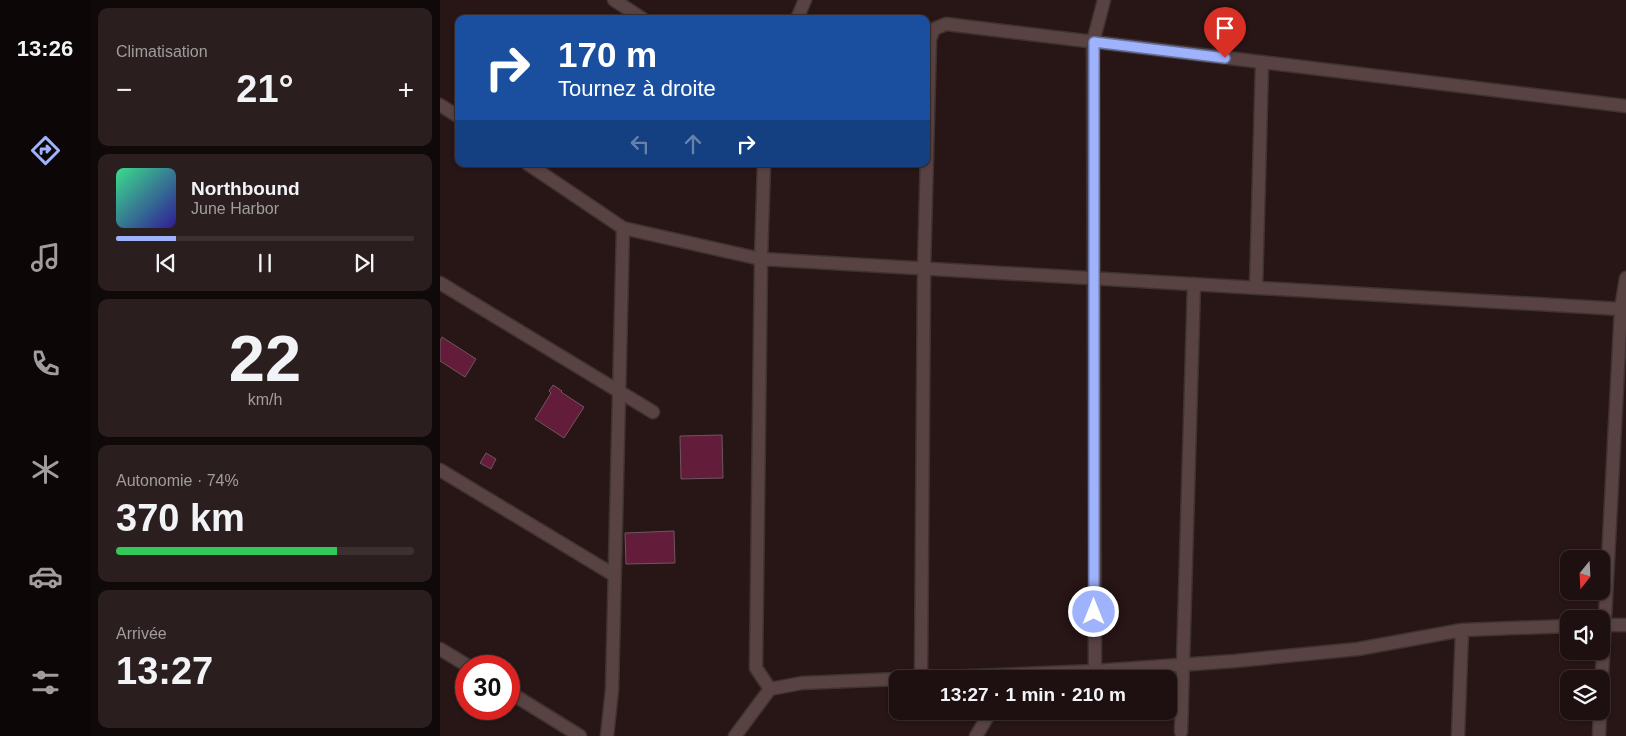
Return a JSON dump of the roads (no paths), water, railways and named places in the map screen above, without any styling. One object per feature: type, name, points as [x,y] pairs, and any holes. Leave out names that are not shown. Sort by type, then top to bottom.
[{"type":"street","points":[[614,0],[637,15]]},
{"type":"street","points":[[799,15],[805,0]]},
{"type":"street","points":[[1094,670],[1094,42],[1104,0]]},
{"type":"street","points":[[930,39],[934,29],[946,24],[1626,106]]},
{"type":"street","points":[[1256,288],[1262,62]]},
{"type":"street","points":[[440,105],[455,114]]},
{"type":"street","points":[[532,167],[624,228],[761,260],[1621,309]]},
{"type":"street","points":[[764,167],[756,668],[770,689]]},
{"type":"street","points":[[921,670],[924,269],[927,167]]},
{"type":"street","points":[[607,736],[612,690],[624,228]]},
{"type":"street","points":[[1604,610],[1621,309],[1626,278]]},
{"type":"street","points":[[440,283],[653,412]]},
{"type":"street","points":[[1181,732],[1194,284]]},
{"type":"street","points":[[440,470],[614,575]]},
{"type":"street","points":[[1610,625],[1626,625]]},
{"type":"street","points":[[1109,670],[1358,649],[1462,630],[1560,626]]},
{"type":"street","points":[[1458,736],[1462,630]]},
{"type":"street","points":[[440,649],[455,658]]},
{"type":"street","points":[[735,736],[770,689],[802,683],[889,679]]},
{"type":"street","points":[[520,699],[580,736]]},
{"type":"street","points":[[976,736],[986,720]]},
{"type":"street","points":[[1599,736],[1600,720]]}]
